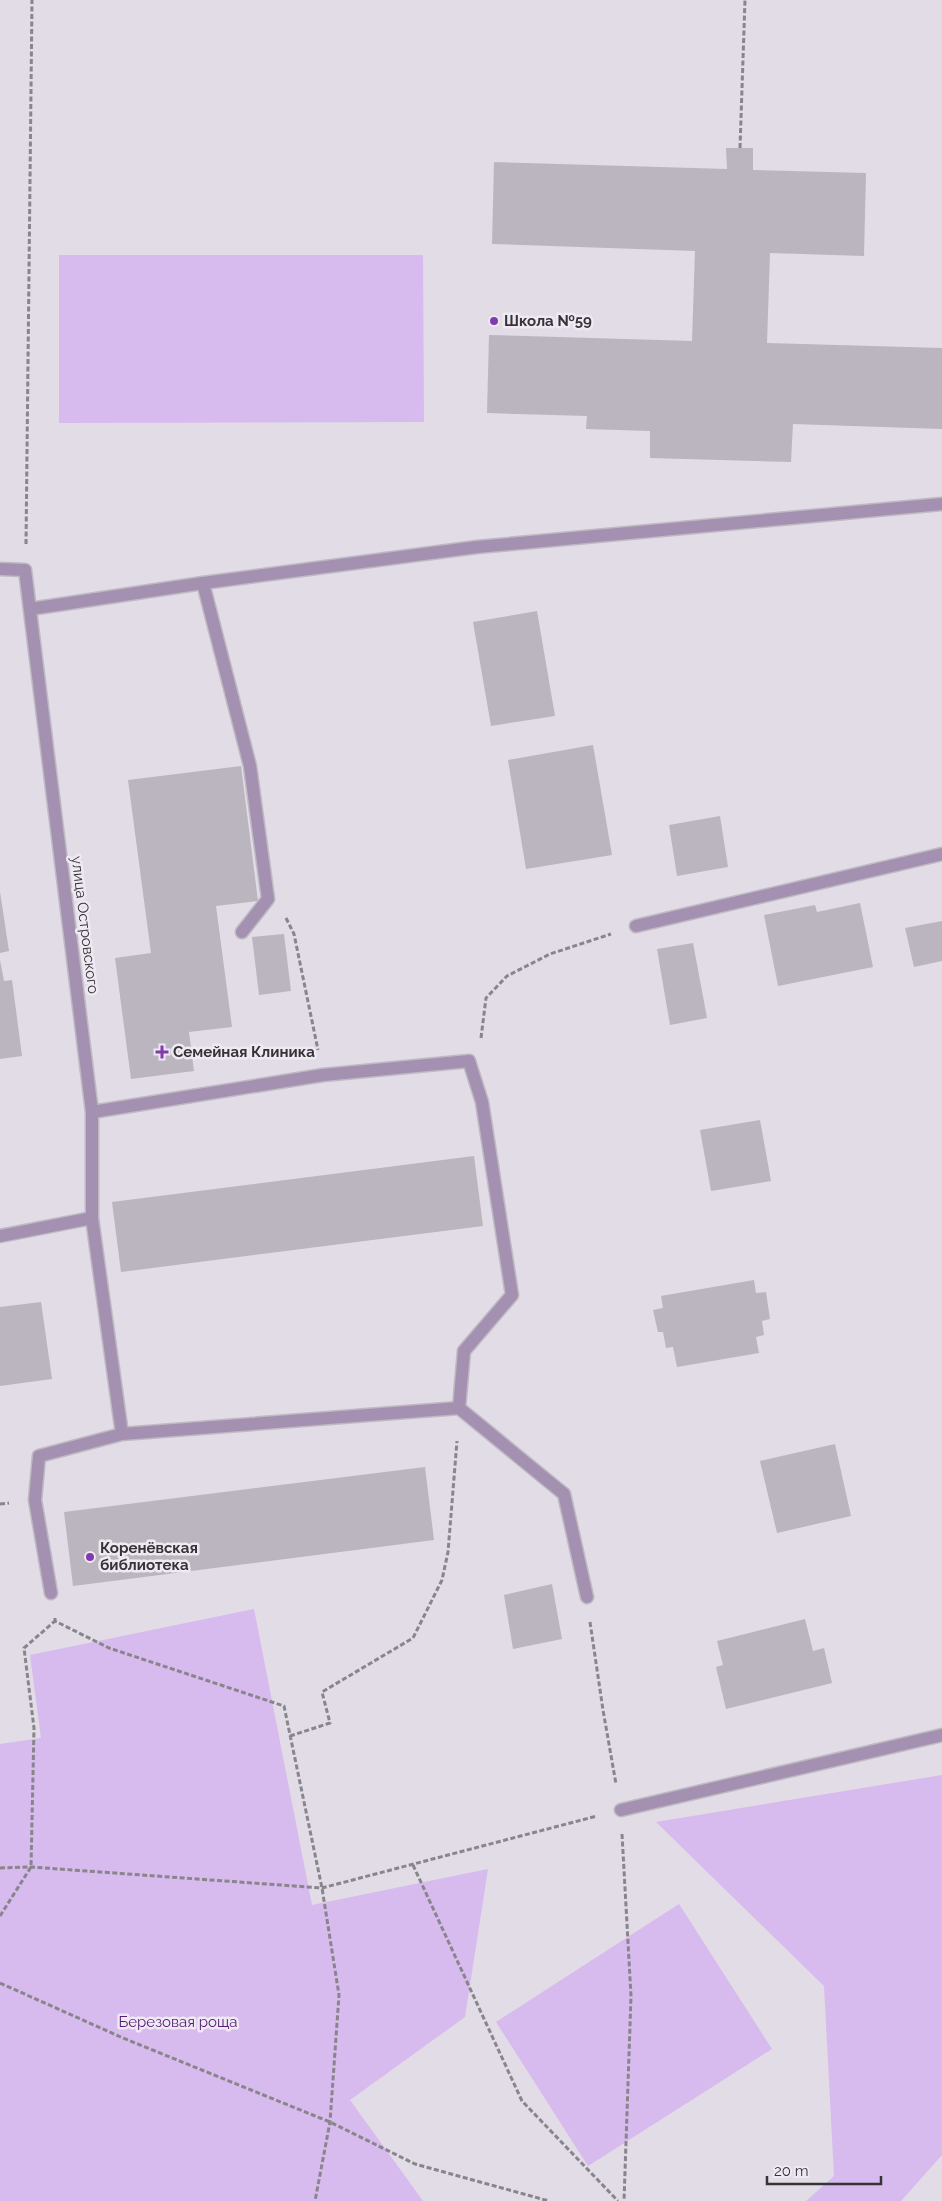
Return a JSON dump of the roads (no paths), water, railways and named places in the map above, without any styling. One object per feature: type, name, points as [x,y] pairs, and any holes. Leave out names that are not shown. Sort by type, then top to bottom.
[{"type":"street","points":[[30,609],[203,583],[478,547],[942,504]]},
{"type":"street","name":"улица Островского","points":[[0,569],[25,570],[92,1112],[92,1218],[122,1434]]},
{"type":"street","points":[[203,583],[250,766],[266,880],[268,899],[242,932]]},
{"type":"street","points":[[636,926],[942,854]]},
{"type":"street","points":[[92,1112],[323,1076],[469,1061],[482,1102],[512,1295],[464,1350],[459,1408]]},
{"type":"street","points":[[0,1236],[92,1218]]},
{"type":"street","points":[[51,1593],[35,1500],[39,1456],[122,1434],[459,1408],[564,1494],[587,1597]]},
{"type":"street","points":[[621,1810],[942,1735]]},
{"type":"place","name":"Школа №59","points":[[494,321]]},
{"type":"place","name":"Семейная Клиника","points":[[162,1052]]},
{"type":"place","name":"Коренёвская библиотека","points":[[90,1557]]},
{"type":"park label","name":"Березовая роща","points":[[178,2022]]}]
